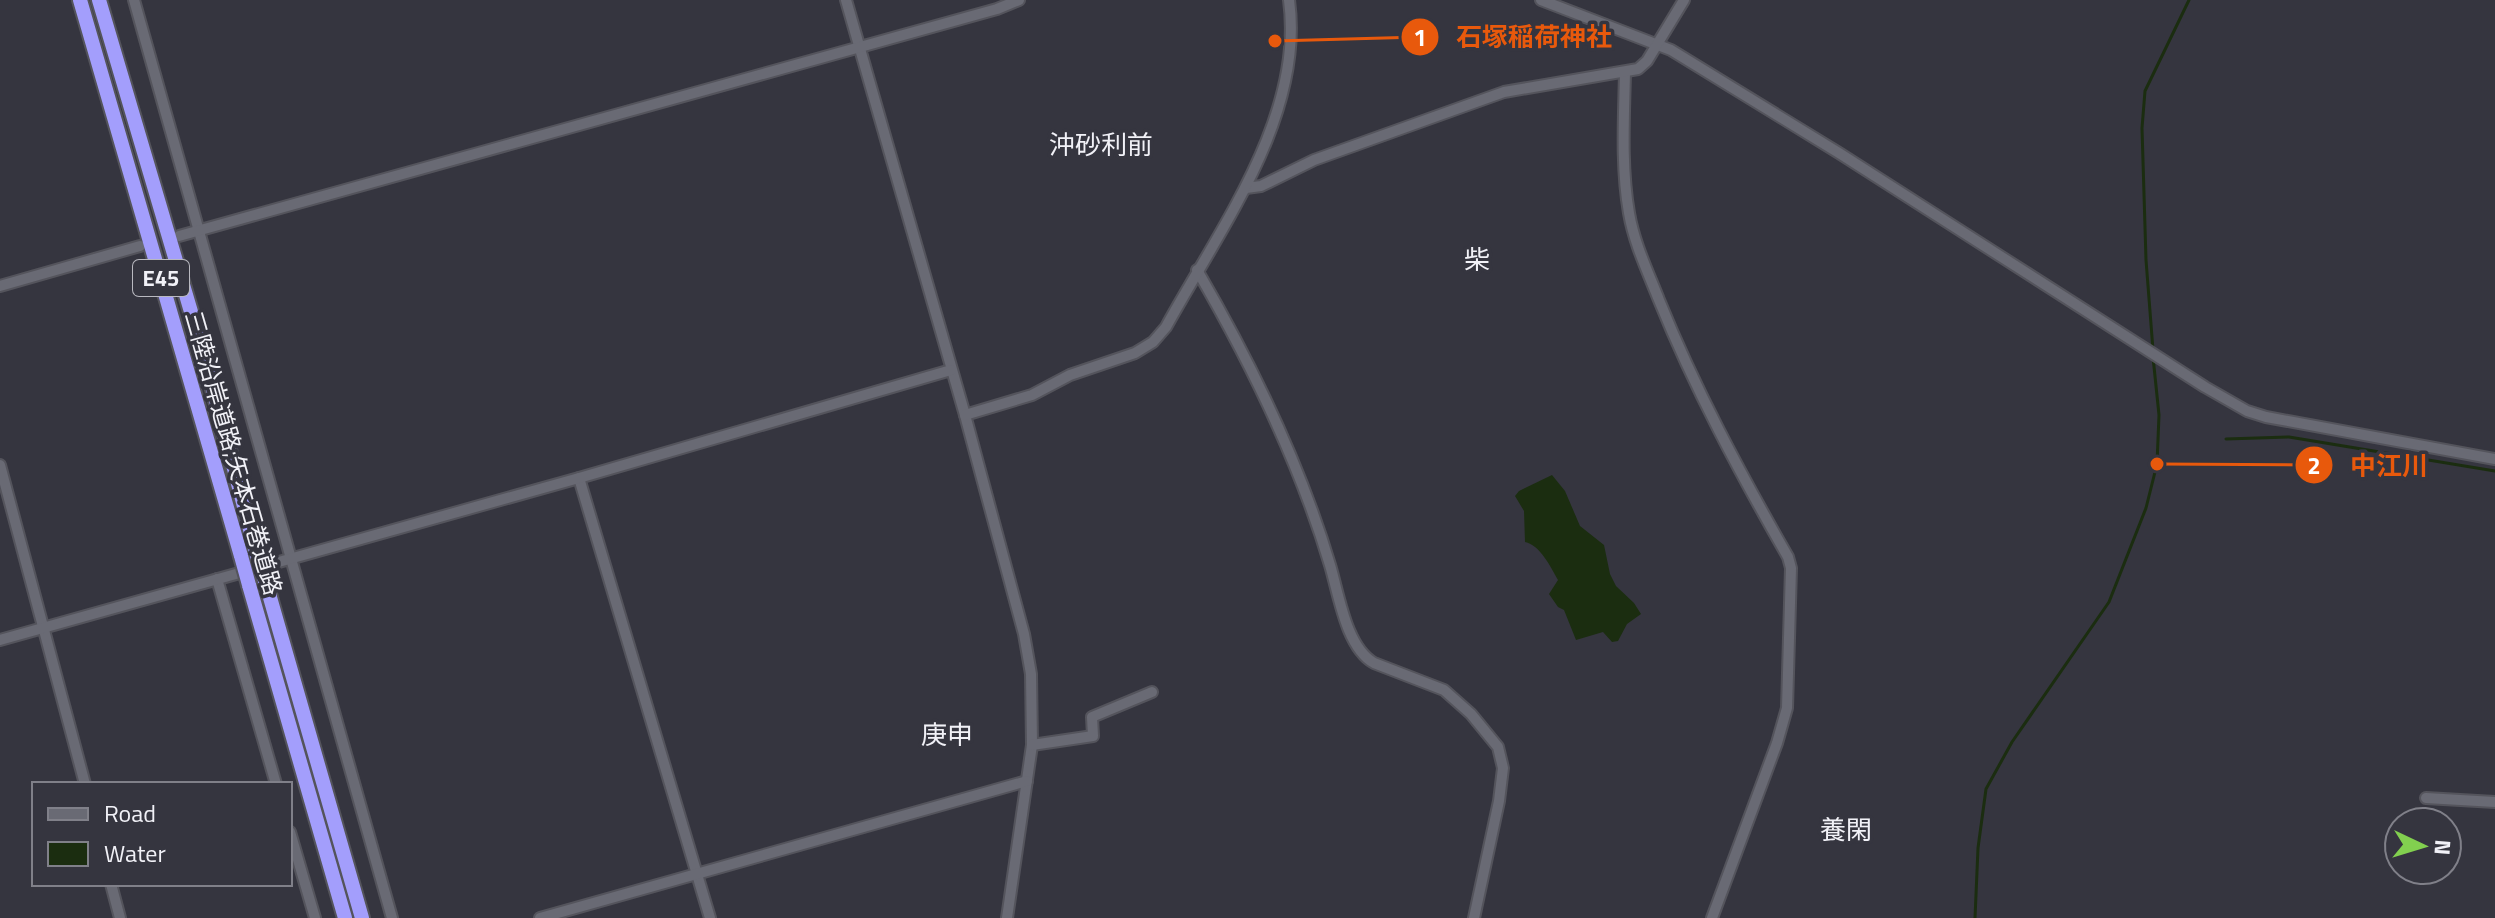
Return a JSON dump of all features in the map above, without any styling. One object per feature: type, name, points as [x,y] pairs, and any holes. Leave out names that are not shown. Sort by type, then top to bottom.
[{"type":"highway","name":"三陸沿岸道路;矢本石巻道路","points":[[80,0],[345,918]]},
{"type":"highway","name":"三陸沿岸道路;矢本石巻道路","points":[[99,0],[207,366],[256,552],[362,918]]},
{"type":"street","points":[[134,0],[392,918]]},
{"type":"street","points":[[846,0],[1024,634],[1031,674],[1032,745],[1007,918]]},
{"type":"street","points":[[179,236],[997,9],[1019,0]]},
{"type":"street","points":[[965,415],[1032,395],[1070,375],[1135,353],[1153,342],[1166,327],[1246,188],[1271,127],[1291,53],[1289,0]]},
{"type":"street","points":[[1541,0],[1671,50],[1839,153],[2169,365],[2247,411],[2495,459]]},
{"type":"street","points":[[1246,188],[1261,186],[1314,160],[1504,92],[1638,69],[1658,45],[1684,0]]},
{"type":"street","points":[[1625,72],[1625,183],[1629,217],[1640,251],[1681,354],[1791,568],[1787,708],[1712,918]]},
{"type":"street","points":[[0,286],[140,246]]},
{"type":"street","points":[[1197,270],[1240,346],[1288,450],[1328,558],[1353,641],[1363,657],[1444,690],[1471,714],[1498,747],[1503,768],[1499,801],[1474,918]]},
{"type":"street","points":[[0,640],[951,370]]},
{"type":"street","points":[[0,465],[84,782]]},
{"type":"street","points":[[579,478],[710,918]]},
{"type":"street","points":[[217,579],[275,782]]},
{"type":"street","points":[[1032,745],[1093,736],[1092,717],[1152,692]]},
{"type":"street","points":[[540,918],[1027,781]]},
{"type":"street","points":[[2426,798],[2495,802]]},
{"type":"street","points":[[292,839],[315,918]]},
{"type":"street","points":[[112,886],[120,918]]},
{"type":"water","points":[[1552,475],[1565,491],[1580,526],[1604,545],[1616,586],[1641,614],[1627,624],[1618,641],[1612,642],[1603,632],[1576,640],[1564,610],[1549,594],[1558,580],[1540,552],[1525,542],[1524,511],[1515,496]]},
{"type":"waterway","points":[[2153,350],[2146,260],[2142,128],[2145,91],[2189,0]]},
{"type":"waterway","points":[[1975,918],[1978,848],[1986,789],[2012,742],[2109,602],[2146,508],[2157,464],[2159,415],[2153,357]]},
{"type":"waterway","points":[[2226,439],[2289,437],[2495,471]]},
{"type":"place","name":"石塚稲荷神社","points":[[1275,41]]},
{"type":"place","name":"中江川","points":[[2157,464]]},
{"type":"district","name":"沖砂利前","points":[[1101,144]]},
{"type":"district","name":"柴","points":[[1477,259]]},
{"type":"district","name":"庚申","points":[[947,734]]},
{"type":"district","name":"養閑","points":[[1846,829]]}]
